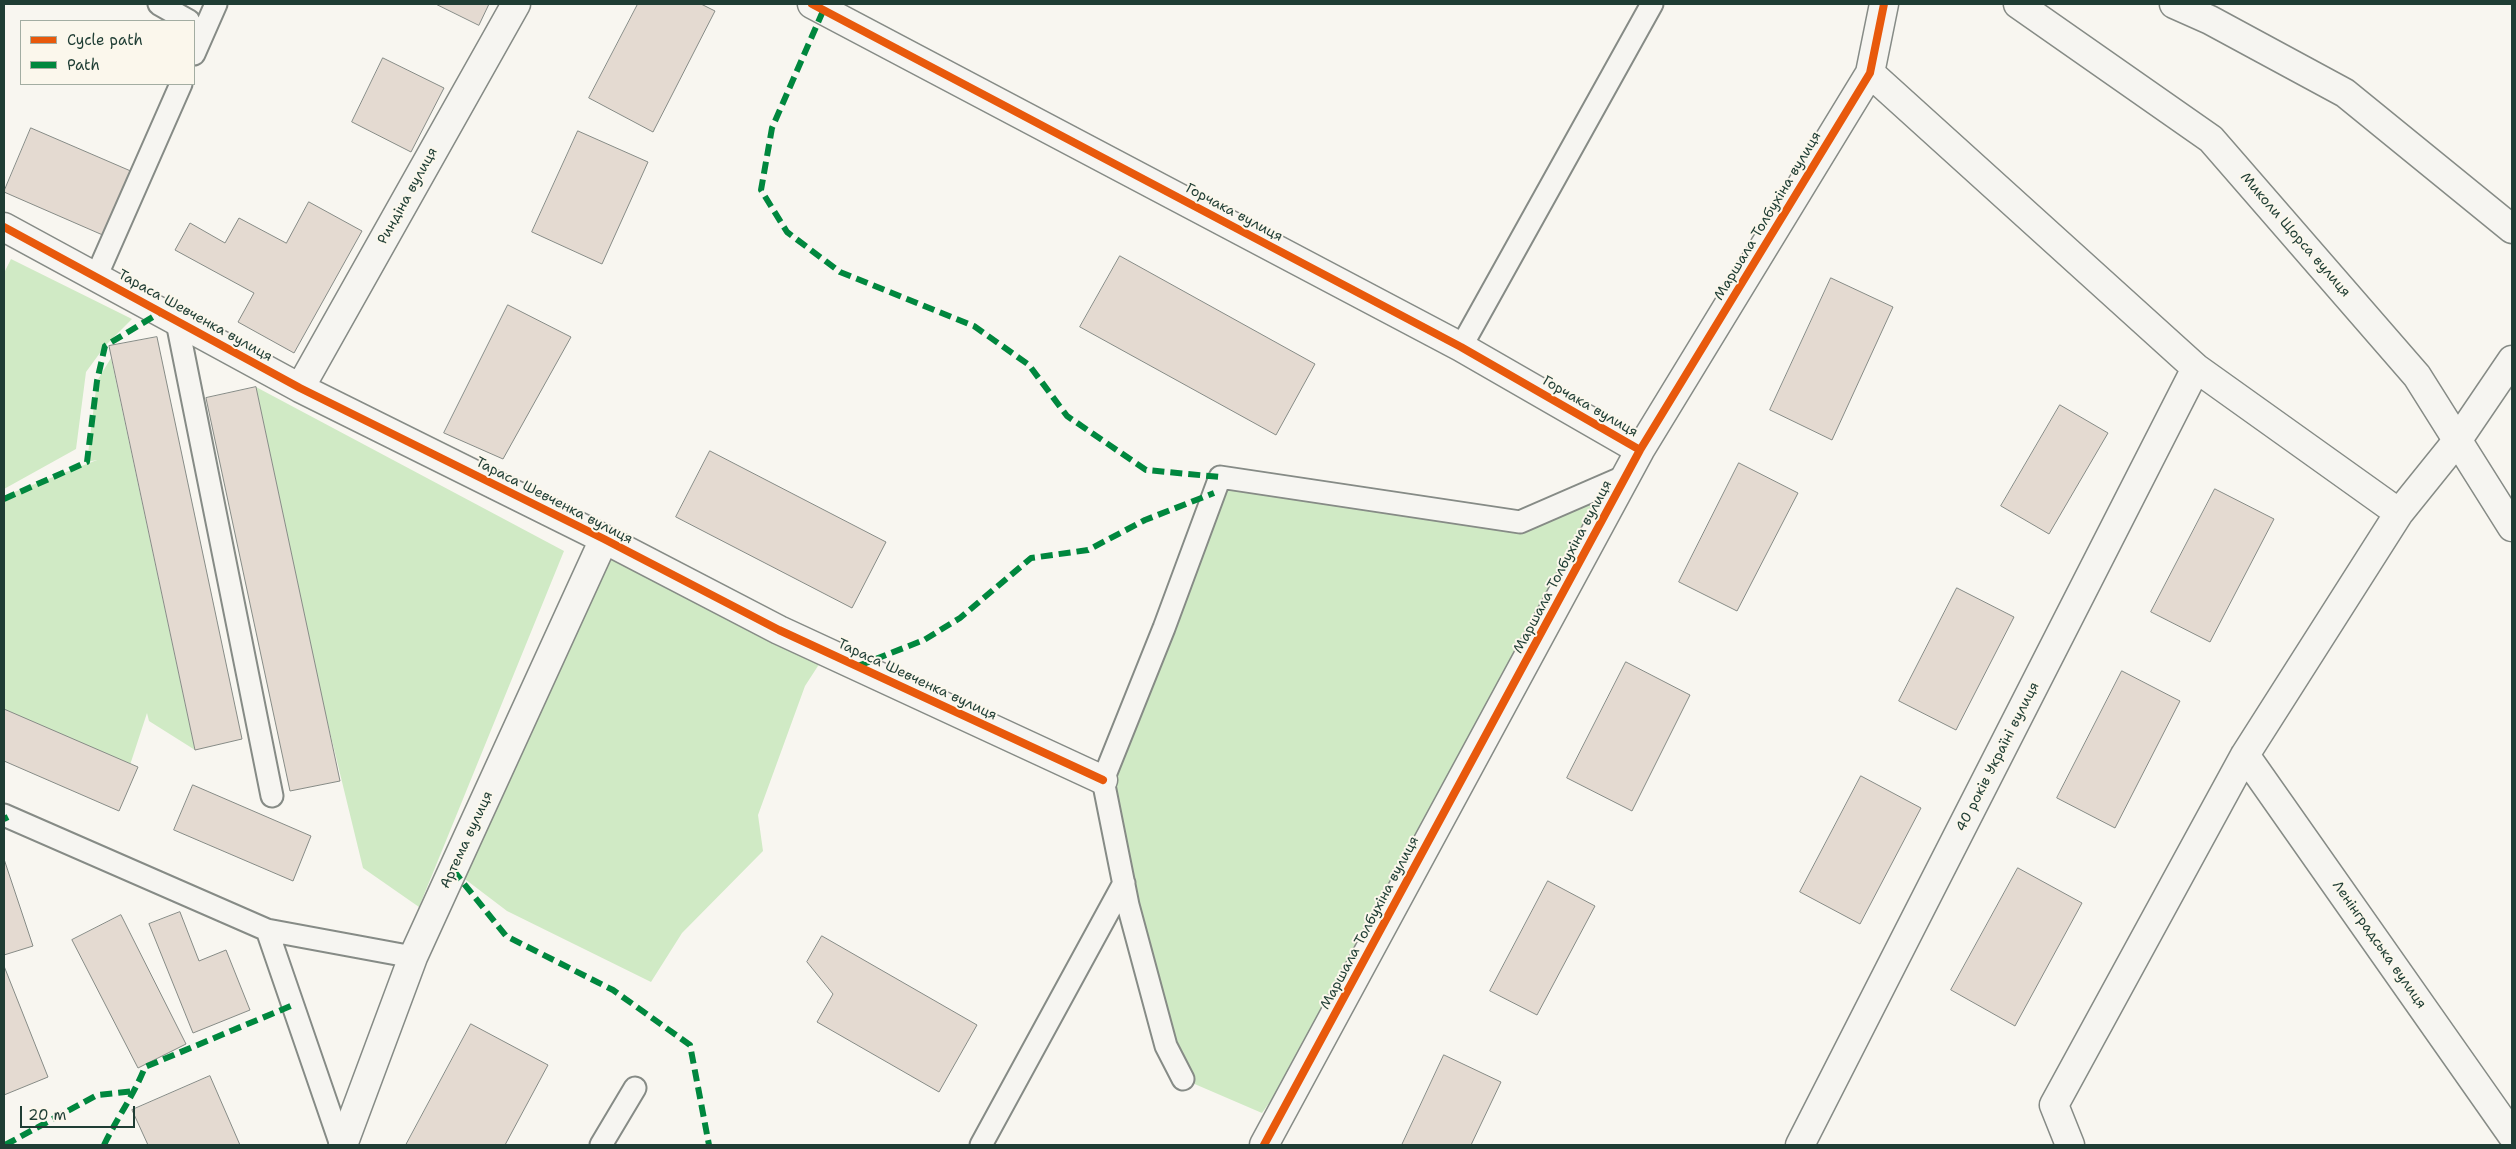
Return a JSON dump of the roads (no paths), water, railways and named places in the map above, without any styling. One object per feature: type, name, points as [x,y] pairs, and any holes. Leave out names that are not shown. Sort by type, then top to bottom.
[{"type":"main road","name":"Риндіна вулиця","points":[[300,388],[516,4]]},
{"type":"main road","name":"Маршала Толбухіна вулиця","points":[[1264,1145],[1640,450],[1870,72],[1884,4]]},
{"type":"main road","name":"Миколи Щорса вулиця","points":[[2018,4],[2211,139],[2417,376],[2512,527]]},
{"type":"main road","points":[[2174,4],[2210,20],[2344,93],[2512,229]]},
{"type":"main road","name":"Горчака вулиця","points":[[821,6],[1461,347],[1640,450]]},
{"type":"main road","points":[[1870,72],[2196,368],[2399,513]]},
{"type":"main road","name":"Тараса Шевченка вулиця","points":[[6,232],[96,277],[300,388],[604,539],[780,630],[1103,780]]},
{"type":"main road","points":[[2070,1145],[2054,1105],[2245,755],[2399,513],[2457,441],[2512,360]]},
{"type":"main road","name":"40 років Україні вулиця","points":[[1800,1145],[2196,368]]},
{"type":"main road","name":"Артема вулиця","points":[[342,1145],[413,957],[604,539]]},
{"type":"main road","name":"Ленінградська вулиця","points":[[2245,755],[2512,1135]]},
{"type":"lane","points":[[159,4],[187,20]]},
{"type":"lane","points":[[195,49],[199,27],[216,4]]},
{"type":"lane","points":[[1461,347],[1652,4]]},
{"type":"lane","points":[[96,277],[181,85]]},
{"type":"lane","points":[[177,322],[272,796]]},
{"type":"lane","points":[[1183,1079],[1166,1046],[1124,883],[1103,780],[1164,628],[1220,477],[1520,522],[1626,476]]},
{"type":"lane","points":[[4,815],[268,930],[413,957]]},
{"type":"lane","points":[[982,1145],[1124,883]]},
{"type":"lane","points":[[268,930],[342,1145]]},
{"type":"lane","points":[[601,1145],[635,1088]]}]
